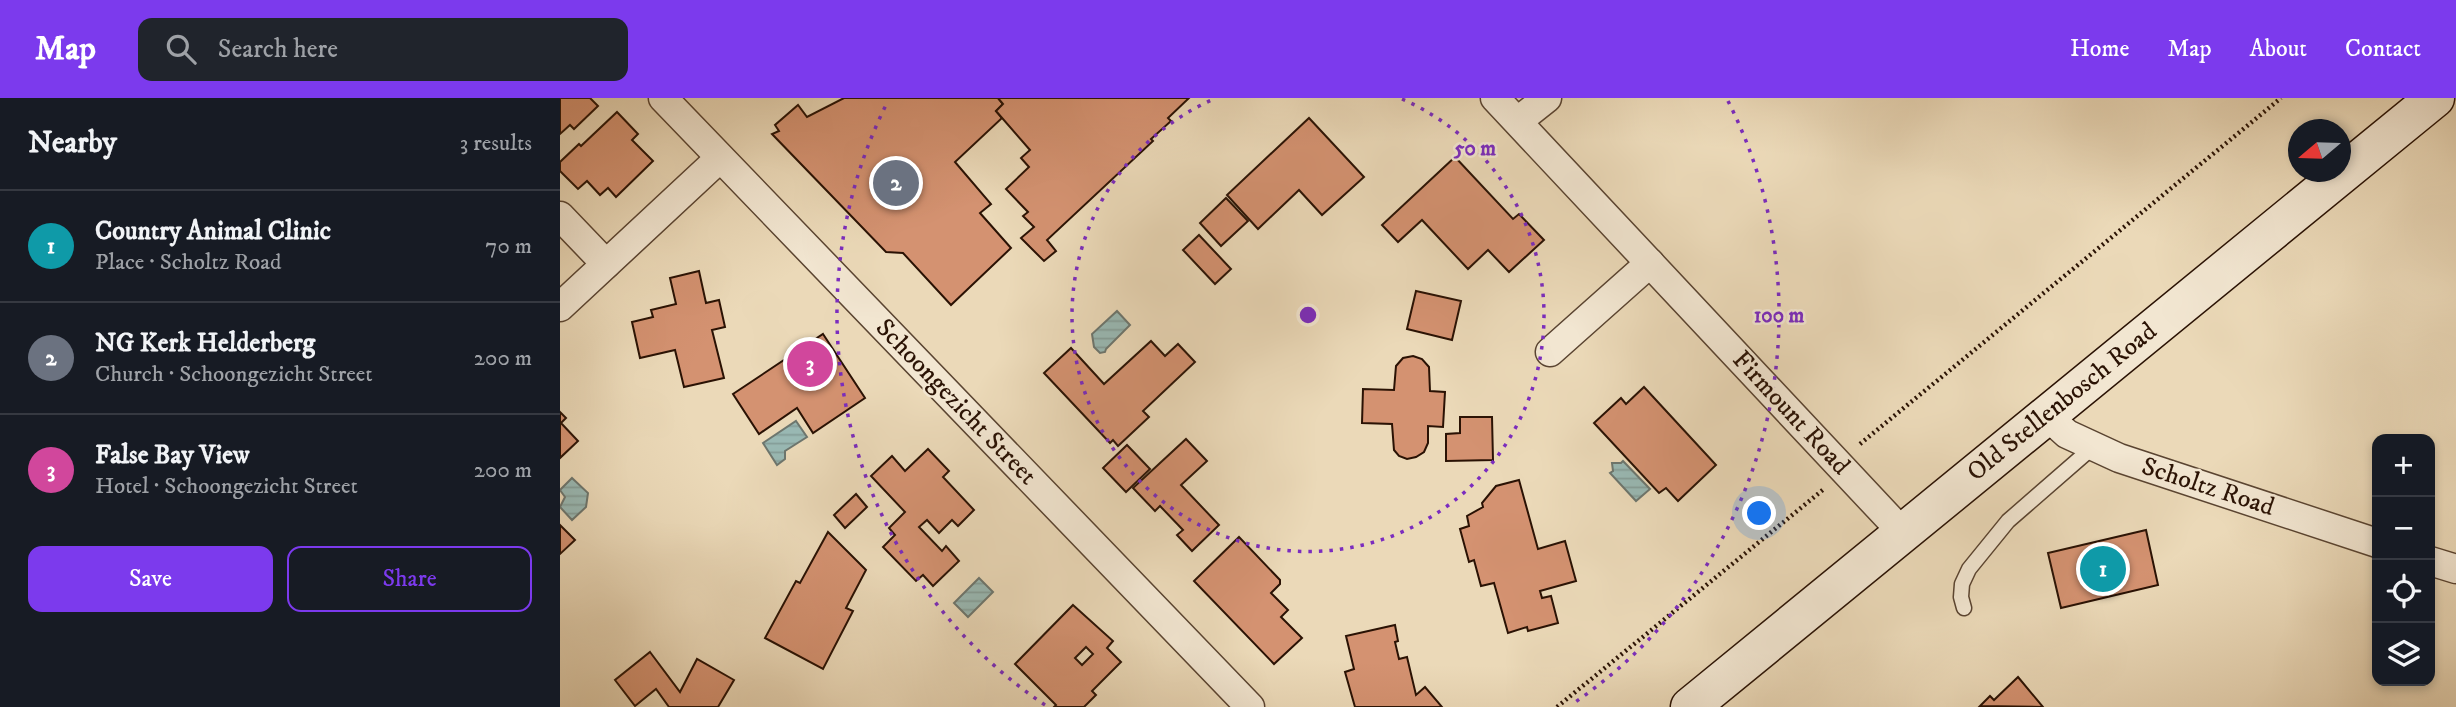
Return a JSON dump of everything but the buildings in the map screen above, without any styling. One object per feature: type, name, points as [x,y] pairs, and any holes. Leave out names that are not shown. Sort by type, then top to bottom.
[{"type":"street","name":"Schoongezicht Street","points":[[663,98],[1250,707]]},
{"type":"street","name":"Firmount Road","points":[[1495,98],[1903,533]]},
{"type":"street","points":[[1518,121],[1547,98]]},
{"type":"street","name":"Old Stellenbosch Road","points":[[1690,707],[2435,98]]},
{"type":"street","points":[[560,307],[720,158]]},
{"type":"street","points":[[560,216],[606,264]]},
{"type":"street","points":[[1550,352],[1650,264]]},
{"type":"street","name":"Scholtz Road","points":[[2046,415],[2067,434],[2119,458],[2372,541]]},
{"type":"street","points":[[2435,563],[2456,569]]},
{"type":"lane","points":[[1964,608],[1962,584],[1969,569],[2008,521],[2093,447]]},
{"type":"path","points":[[1557,707],[1831,483],[1852,451],[2281,98]]},
{"type":"water","points":[[1117,311],[1130,325],[1105,352],[1100,353],[1094,347],[1092,334]]},
{"type":"water","points":[[796,421],[807,437],[785,451],[785,459],[777,465],[763,443]]},
{"type":"water","points":[[1623,461],[1650,489],[1636,501],[1610,473],[1613,471],[1612,463]]},
{"type":"water","points":[[572,478],[588,493],[586,507],[572,520],[560,507],[565,497],[560,490]]},
{"type":"water","points":[[979,578],[993,592],[968,617],[954,603]]},
{"type":"place","name":"NG Kerk Helderberg","points":[[896,183]]},
{"type":"place","name":"False Bay View","points":[[810,364]]},
{"type":"place","name":"Country Animal Clinic","points":[[2103,569]]}]
